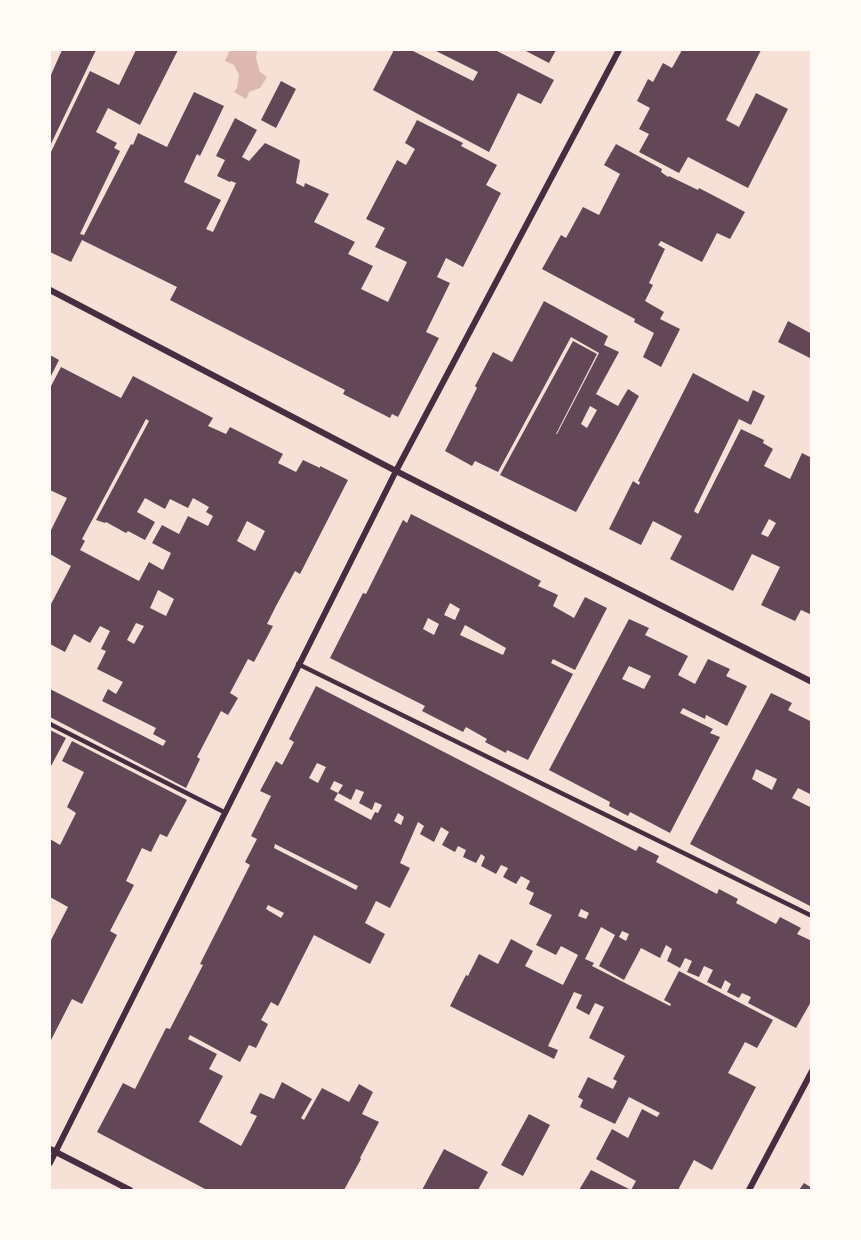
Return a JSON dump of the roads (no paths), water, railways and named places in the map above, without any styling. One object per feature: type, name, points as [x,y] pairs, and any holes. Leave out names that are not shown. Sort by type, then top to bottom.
[{"type":"street","points":[[50,1163],[52,1151],[396,471],[619,50]]},
{"type":"street","points":[[50,290],[396,471],[812,682]]},
{"type":"street","points":[[749,1191],[812,1071]]},
{"type":"street","points":[[52,1151],[130,1191]]},
{"type":"lane","points":[[298,664],[812,916]]},
{"type":"lane","points":[[50,724],[224,812]]}]
